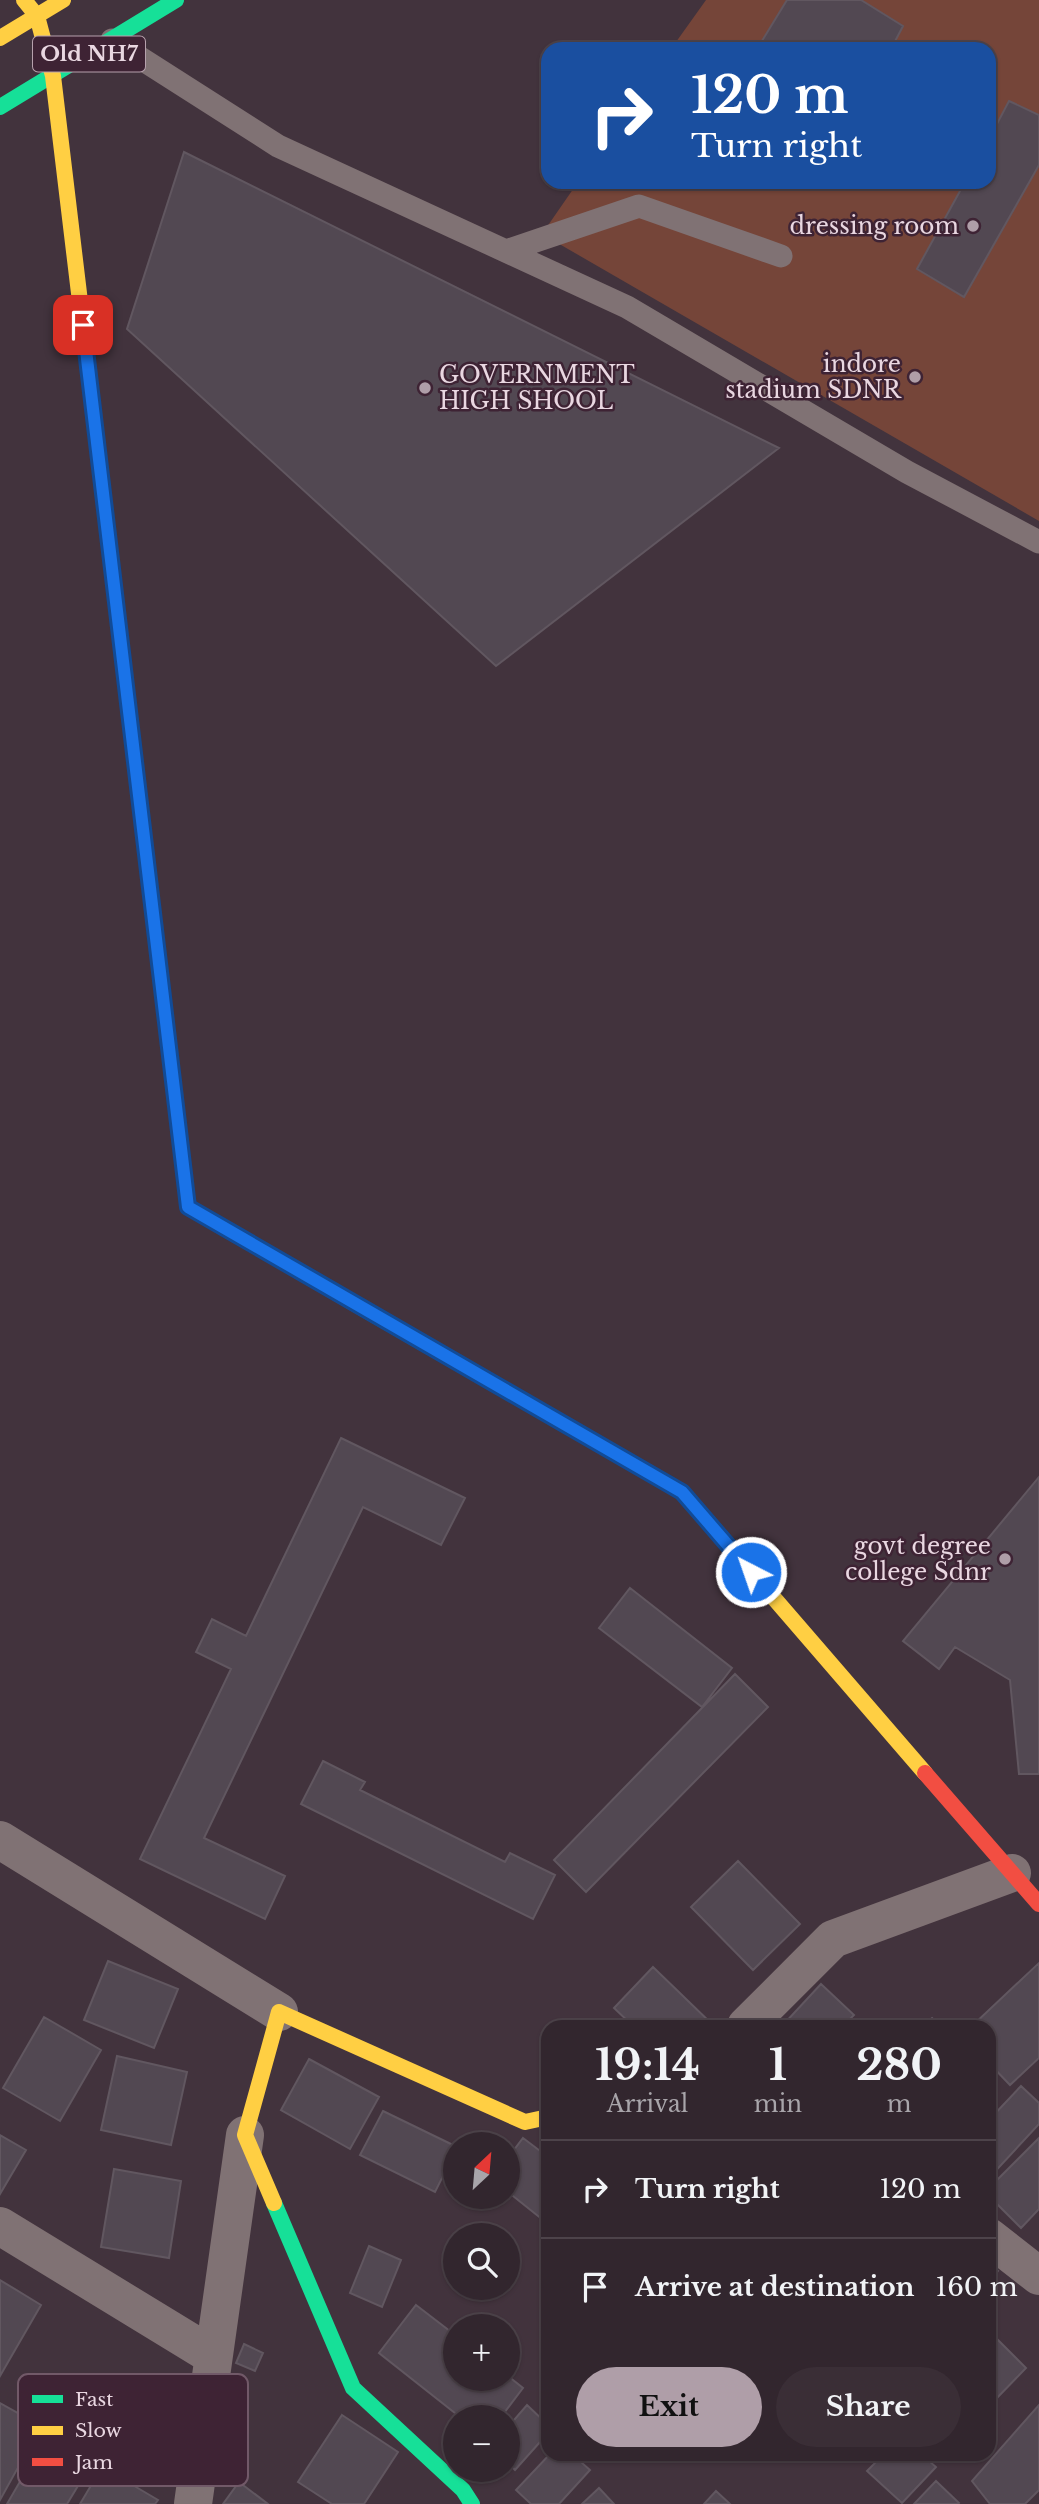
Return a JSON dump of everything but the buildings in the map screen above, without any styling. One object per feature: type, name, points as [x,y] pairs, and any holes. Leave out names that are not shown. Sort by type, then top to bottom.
[{"type":"street","points":[[24,0],[37,16],[53,76],[188,1207],[682,1492],[1039,1904]]},
{"type":"street","name":"Old NH7","points":[[0,38],[63,0]]},
{"type":"street","name":"Old NH7","points":[[0,107],[176,0]]},
{"type":"street","points":[[0,1840],[279,2011],[525,2122],[541,2119]]},
{"type":"street","points":[[752,2020],[833,1939],[1012,1873]]},
{"type":"street","points":[[211,2374],[245,2135],[279,2011]]},
{"type":"street","points":[[245,2135],[353,2388],[463,2490],[472,2504]]},
{"type":"street","points":[[0,2226],[213,2356]]},
{"type":"street","points":[[996,2243],[1039,2276]]},
{"type":"street","points":[[193,2504],[195,2486]]},
{"type":"lane","points":[[112,40],[278,146],[628,307],[907,472],[1039,542]]},
{"type":"lane","points":[[506,251],[639,206],[781,256]]},
{"type":"shaded area","name":"indore stadium SDNR","points":[[706,0],[1039,0],[1039,521],[542,234],[573,189],[996,189],[996,42],[676,42]]},
{"type":"traffic: fast","points":[[0,107],[176,0]]},
{"type":"traffic: fast","points":[[87,360],[141,811]]},
{"type":"traffic: fast","points":[[364,1309],[682,1492],[729,1546]]},
{"type":"traffic: fast","points":[[274,2203],[353,2388],[463,2490],[472,2504]]},
{"type":"traffic: slow","points":[[24,0],[37,16],[53,76],[87,360]]},
{"type":"traffic: slow","points":[[0,38],[63,0]]},
{"type":"traffic: slow","points":[[729,1546],[925,1773]]},
{"type":"traffic: slow","points":[[274,2203],[245,2135],[279,2012],[525,2122],[541,2119]]},
{"type":"traffic: jam","points":[[141,811],[188,1207],[364,1309]]},
{"type":"traffic: jam","points":[[925,1773],[1039,1904]]},
{"type":"place","name":"dressing room","points":[[973,226]]},
{"type":"place","name":"indore stadium SDNR","points":[[915,377]]},
{"type":"place","name":"GOVERNMENT HIGH SHOOL","points":[[425,388]]},
{"type":"place","name":"govt degree college Sdnr","points":[[1005,1559]]},
{"type":"route","points":[[83,325],[188,1207],[682,1492],[751,1572]]}]
